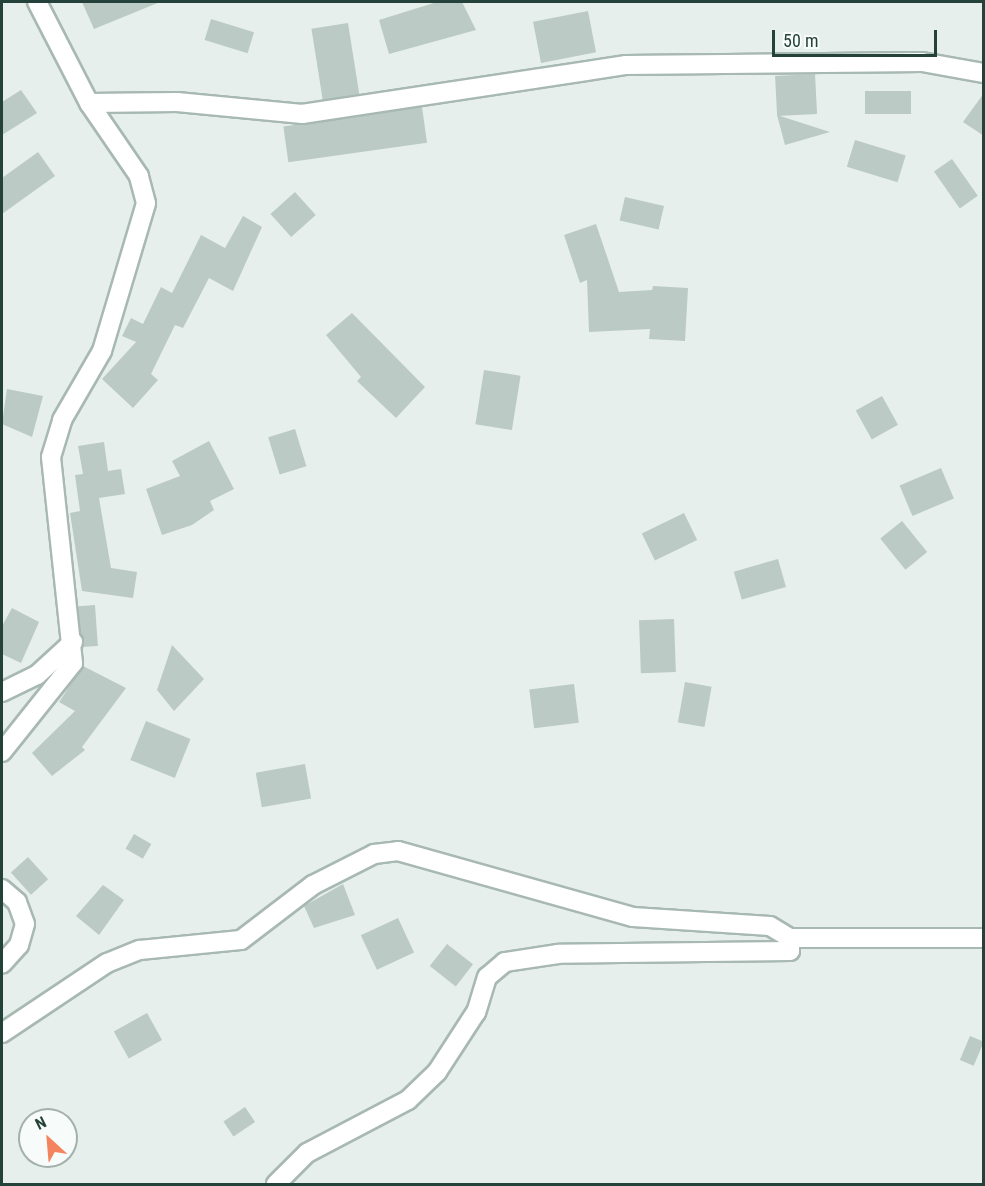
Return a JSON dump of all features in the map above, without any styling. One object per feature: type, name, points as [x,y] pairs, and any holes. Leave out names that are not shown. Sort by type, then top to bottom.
[{"type":"street","points":[[2,752],[73,663],[73,642],[51,457],[62,420],[102,351],[146,203],[139,176],[89,103],[37,2]]},
{"type":"street","points":[[89,103],[177,102],[302,114],[626,65],[921,62],[984,73]]},
{"type":"street","points":[[2,692],[37,675],[73,642]]},
{"type":"street","points":[[2,1034],[107,963],[140,950],[241,940],[313,885],[374,854],[398,851],[633,917],[770,926],[790,938],[984,938]]},
{"type":"street","points":[[2,889],[17,902],[25,924],[19,945],[2,964]]},
{"type":"street","points":[[276,1185],[307,1152],[408,1100],[437,1072],[476,1012],[487,977],[505,962],[558,954],[790,951],[790,938]]},
{"type":"building","points":[[82,2],[160,2],[94,29]]},
{"type":"building","points":[[437,2],[462,2],[476,30],[389,54],[379,20]]},
{"type":"building","points":[[588,11],[596,52],[541,63],[533,22]]},
{"type":"building","points":[[211,19],[254,32],[248,53],[205,40]]},
{"type":"building","points":[[348,23],[359,94],[323,100],[311,29]]},
{"type":"building","points":[[815,74],[817,114],[777,116],[775,76]]},
{"type":"building","points":[[21,90],[37,113],[2,135],[2,102]]},
{"type":"building","points":[[865,91],[911,91],[911,114],[865,114]]},
{"type":"building","points":[[984,93],[984,136],[963,122]]},
{"type":"building","points":[[422,107],[427,143],[288,162],[283,126]]},
{"type":"building","points":[[777,115],[830,132],[785,145]]},
{"type":"building","points":[[855,140],[906,155],[897,182],[847,167]]},
{"type":"building","points":[[38,152],[55,176],[2,214],[2,178]]},
{"type":"building","points":[[952,159],[978,196],[960,208],[934,172]]},
{"type":"building","points":[[295,192],[316,215],[291,237],[270,214]]},
{"type":"building","points":[[625,197],[664,206],[659,229],[620,220]]},
{"type":"building","points":[[243,216],[262,227],[233,291],[209,278],[183,328],[175,325],[151,374],[158,380],[133,408],[102,379],[136,342],[122,336],[131,318],[143,324],[161,287],[172,293],[201,235],[225,248]]},
{"type":"building","points":[[596,224],[619,292],[652,290],[653,286],[688,288],[685,341],[649,339],[650,329],[589,332],[587,280],[580,283],[564,235]]},
{"type":"building","points":[[352,313],[425,387],[396,418],[357,381],[361,377],[326,335]]},
{"type":"building","points":[[484,370],[521,376],[512,430],[475,424]]},
{"type":"building","points":[[7,389],[43,396],[32,437],[2,424]]},
{"type":"building","points":[[882,396],[898,425],[872,439],[856,411]]},
{"type":"building","points":[[295,429],[306,466],[280,474],[268,437]]},
{"type":"building","points":[[209,441],[234,489],[210,501],[214,510],[192,525],[162,535],[146,489],[180,476],[172,461]]},
{"type":"building","points":[[104,442],[108,471],[121,469],[125,494],[99,498],[111,568],[137,572],[133,598],[82,591],[70,513],[80,511],[75,475],[83,474],[78,446]]},
{"type":"building","points":[[941,468],[954,498],[912,516],[900,486]]},
{"type":"building","points":[[684,513],[697,540],[655,561],[642,534]]},
{"type":"building","points":[[902,521],[927,552],[905,570],[880,539]]},
{"type":"building","points":[[778,559],[786,587],[742,600],[734,572]]},
{"type":"building","points":[[95,605],[98,646],[81,647],[78,606]]},
{"type":"building","points":[[12,608],[39,622],[21,663],[2,654],[2,626]]},
{"type":"building","points":[[674,619],[676,672],[641,673],[639,620]]},
{"type":"building","points":[[172,645],[204,679],[174,711],[157,690]]},
{"type":"building","points":[[83,666],[126,688],[82,747],[85,750],[52,776],[32,753],[75,711],[59,702]]},
{"type":"building","points":[[685,682],[712,687],[704,727],[678,722]]},
{"type":"building","points":[[574,684],[579,723],[534,728],[529,689]]},
{"type":"building","points":[[146,721],[191,739],[175,778],[130,760]]},
{"type":"building","points":[[305,764],[311,798],[262,807],[256,773]]},
{"type":"building","points":[[134,834],[151,844],[143,859],[126,849]]},
{"type":"building","points":[[28,857],[48,879],[31,895],[11,872]]},
{"type":"building","points":[[343,884],[355,915],[314,928],[304,906]]},
{"type":"building","points":[[103,885],[124,900],[99,935],[76,916]]},
{"type":"building","points":[[398,918],[414,952],[377,970],[361,935]]},
{"type":"building","points":[[447,944],[473,964],[456,986],[430,966]]},
{"type":"building","points":[[147,1013],[162,1040],[129,1059],[114,1031]]},
{"type":"building","points":[[970,1036],[984,1042],[974,1066],[960,1060]]},
{"type":"building","points":[[245,1107],[255,1122],[234,1136],[223,1122]]}]
